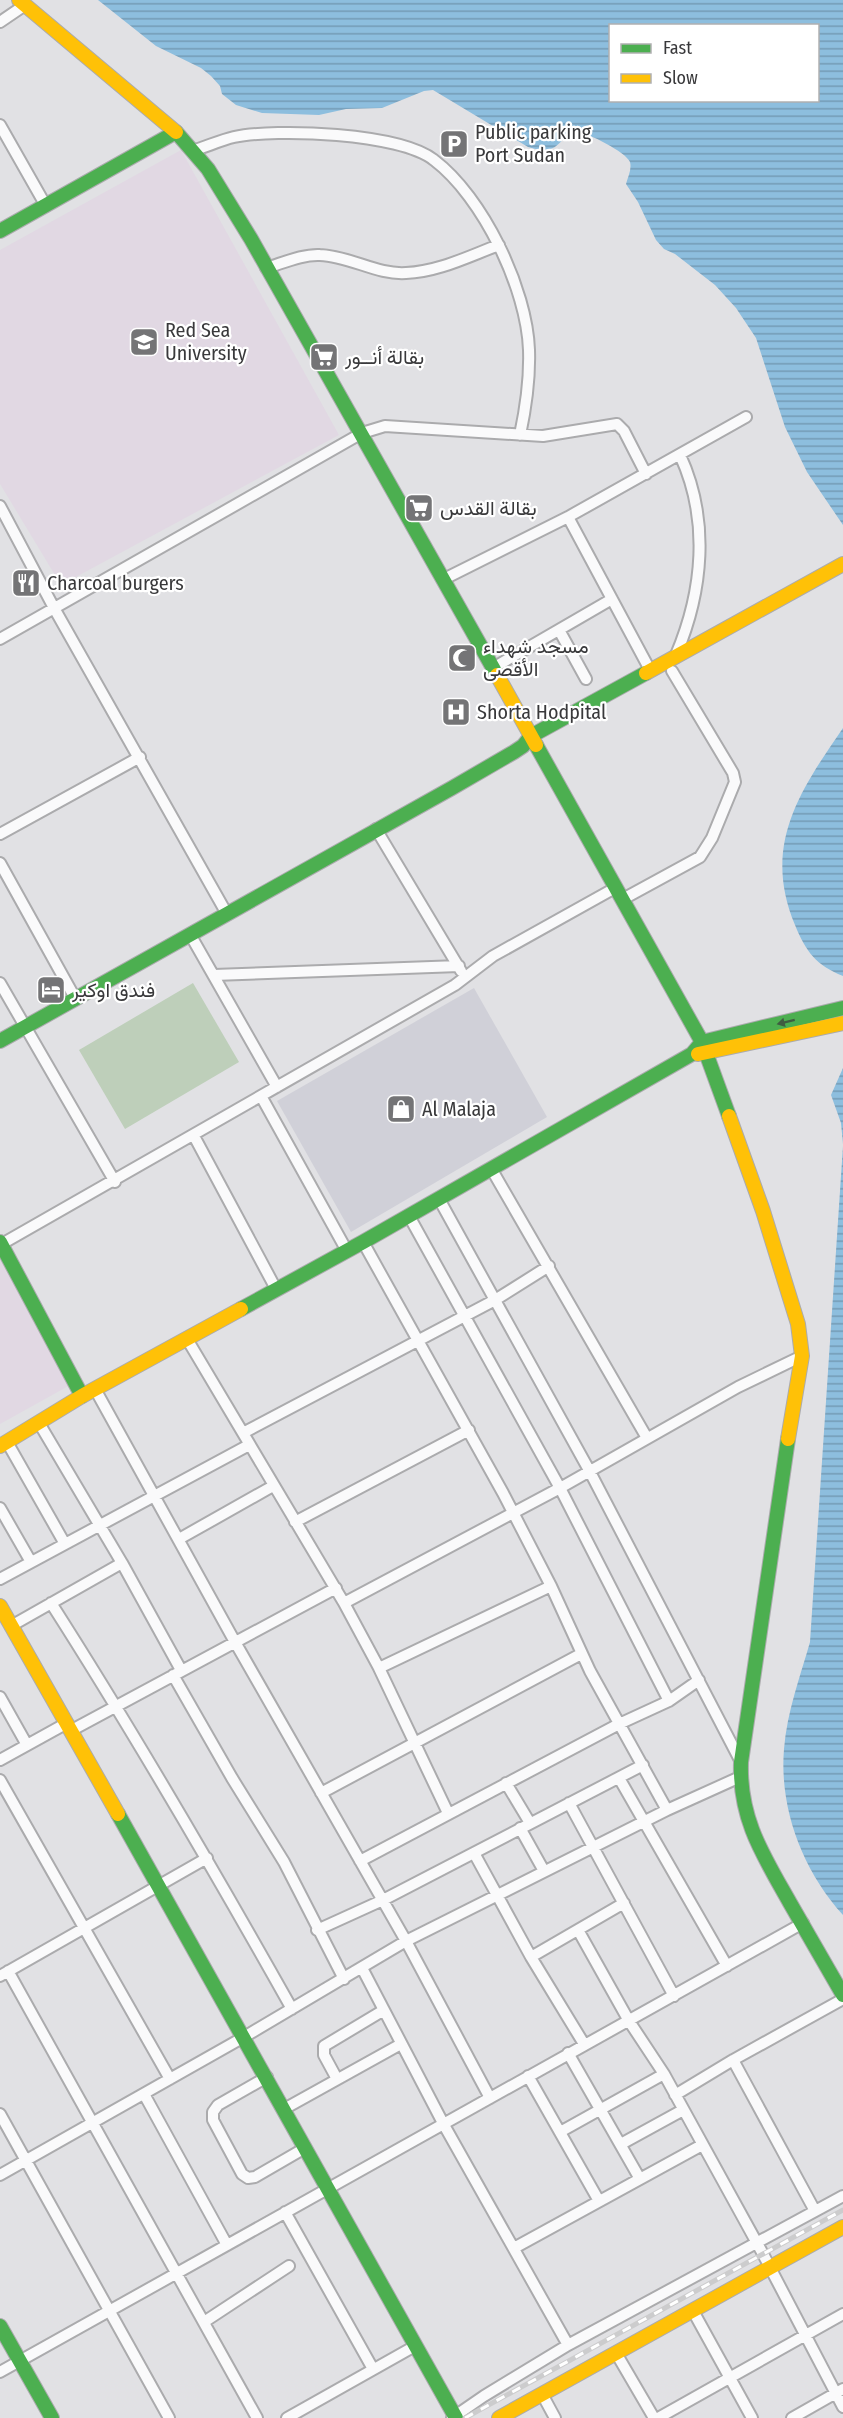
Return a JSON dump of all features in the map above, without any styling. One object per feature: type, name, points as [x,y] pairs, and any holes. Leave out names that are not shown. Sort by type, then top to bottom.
[{"type":"main road","points":[[22,2],[176,132],[195,150],[213,175],[494,668],[530,742],[619,894],[700,1050],[770,1233],[798,1324],[802,1356],[783,1470],[741,1762],[740,1791],[748,1824],[755,1841],[843,1997]]},
{"type":"main road","points":[[0,231],[176,132]]},
{"type":"main road","points":[[530,742],[672,670],[843,564]]},
{"type":"main road","points":[[0,1041],[191,936],[530,742],[676,655],[843,575]]},
{"type":"main road","points":[[3,1444],[82,1396],[492,1170],[700,1050],[843,1008]]},
{"type":"main road","points":[[700,1050],[843,1023]]},
{"type":"main road","points":[[1,1244],[82,1396]]},
{"type":"main road","points":[[0,1606],[267,2077],[454,2417]]},
{"type":"main road","points":[[499,2418],[843,2227]]},
{"type":"main road","points":[[0,2326],[52,2418]]},
{"type":"street","points":[[0,22],[22,2]]},
{"type":"street","points":[[0,125],[46,206]]},
{"type":"street","points":[[195,150],[233,137],[266,134],[342,136],[392,143],[411,148],[434,159],[482,212],[499,245],[519,299],[529,347],[530,375],[520,435]]},
{"type":"street","points":[[266,268],[303,257],[321,255],[354,261],[390,273],[405,273],[433,268],[499,245]]},
{"type":"street","points":[[444,579],[568,517],[746,417]]},
{"type":"street","points":[[0,639],[362,433],[385,426],[543,436],[617,424],[624,431],[646,474]]},
{"type":"street","points":[[676,655],[693,609],[700,549],[695,495],[680,455]]},
{"type":"street","points":[[0,506],[54,608],[227,914]]},
{"type":"street","points":[[568,517],[650,670]]},
{"type":"street","points":[[494,668],[612,599]]},
{"type":"street","points":[[559,630],[586,679]]},
{"type":"street","points":[[1,1244],[115,1182],[277,1086],[466,979],[493,956],[700,857],[712,838],[735,782],[733,773],[672,670]]},
{"type":"street","points":[[0,834],[140,757]]},
{"type":"street","points":[[376,830],[466,979]]},
{"type":"street","points":[[0,862],[75,998]]},
{"type":"street","points":[[191,936],[277,1086]]},
{"type":"street","points":[[214,975],[459,966]]},
{"type":"street","points":[[0,983],[115,1182]]},
{"type":"street","points":[[261,1096],[347,1251]]},
{"type":"street","points":[[194,1136],[276,1288]]},
{"type":"street","points":[[492,1170],[647,1438]]},
{"type":"street","points":[[439,1199],[590,1470],[741,1762]]},
{"type":"street","points":[[409,1216],[560,1488],[669,1701]]},
{"type":"street","points":[[363,1242],[469,1430],[551,1586],[581,1654],[667,1810]]},
{"type":"street","points":[[243,1433],[495,1300],[549,1266]]},
{"type":"street","points":[[187,1339],[336,1588],[379,1668],[448,1813]]},
{"type":"street","points":[[344,1603],[560,1488],[738,1387],[802,1356]]},
{"type":"street","points":[[95,1389],[406,1941],[490,2098]]},
{"type":"street","points":[[39,1423],[122,1563],[231,1778],[284,1862],[344,1979]]},
{"type":"street","points":[[295,1522],[469,1430]]},
{"type":"street","points":[[3,1444],[65,1544]]},
{"type":"street","points":[[0,1579],[249,1445]]},
{"type":"street","points":[[179,1539],[273,1486]]},
{"type":"street","points":[[0,1508],[31,1562]]},
{"type":"street","points":[[11,1626],[122,1563]]},
{"type":"street","points":[[379,1668],[551,1586]]},
{"type":"street","points":[[0,1760],[27,1745],[116,1705],[336,1588]]},
{"type":"street","points":[[51,1603],[116,1705],[207,1858],[292,2009]]},
{"type":"street","points":[[321,1793],[581,1654]]},
{"type":"street","points":[[360,1861],[619,1724],[669,1701],[699,1680]]},
{"type":"street","points":[[0,1697],[27,1745]]},
{"type":"street","points":[[317,1930],[383,1900],[643,1765]]},
{"type":"street","points":[[0,2175],[244,2037],[406,1941],[667,1810],[740,1777]]},
{"type":"street","points":[[619,1778],[727,1966]]},
{"type":"street","points":[[0,1780],[170,2079]]},
{"type":"street","points":[[506,1783],[544,1871]]},
{"type":"street","points":[[569,1803],[674,1996]]},
{"type":"street","points":[[474,1853],[531,1957],[584,2044]]},
{"type":"street","points":[[207,1858],[4,1974],[93,2122],[257,2418]]},
{"type":"street","points":[[531,1957],[624,1903]]},
{"type":"street","points":[[0,2372],[803,1923]]},
{"type":"street","points":[[578,1930],[629,2021],[664,2074],[769,2268],[839,2391],[843,2407]]},
{"type":"street","points":[[362,1968],[444,2125],[568,2345]]},
{"type":"street","points":[[675,2095],[843,1997]]},
{"type":"street","points":[[337,2079],[324,2055],[324,2046],[384,2010]]},
{"type":"street","points":[[284,2109],[401,2044]]},
{"type":"street","points":[[568,2053],[640,2179]]},
{"type":"street","points":[[733,2060],[815,2211]]},
{"type":"street","points":[[560,2132],[664,2074]]},
{"type":"street","points":[[528,2076],[599,2201]]},
{"type":"street","points":[[267,2077],[218,2105],[213,2112],[213,2120],[242,2174],[248,2178],[255,2178],[305,2148]]},
{"type":"street","points":[[144,2094],[227,2245]]},
{"type":"street","points":[[621,2144],[683,2110]]},
{"type":"street","points":[[0,2114],[169,2418]]},
{"type":"street","points":[[514,2248],[702,2145]]},
{"type":"street","points":[[454,2417],[568,2345],[843,2196]]},
{"type":"street","points":[[285,2212],[373,2369]]},
{"type":"street","points":[[204,2322],[289,2266]]},
{"type":"street","points":[[693,2310],[752,2418]]},
{"type":"street","points":[[616,2353],[656,2418],[843,2314]]},
{"type":"street","points":[[287,2418],[415,2346]]},
{"type":"street","points":[[792,2418],[839,2391]]},
{"type":"street","points":[[542,2394],[555,2418]]},
{"type":"shaded area","name":"Red Sea University","points":[[181,150],[339,435],[61,585],[0,484],[0,250]]},
{"type":"shaded area","points":[[474,988],[547,1117],[351,1232],[277,1101]]},
{"type":"shaded area","points":[[0,1257],[72,1384],[0,1424]]},
{"type":"green space","points":[[193,983],[239,1062],[125,1129],[79,1050]]},
{"type":"water","points":[[98,0],[843,0],[843,525],[807,472],[785,427],[756,338],[736,308],[715,285],[675,254],[664,249],[656,240],[638,202],[626,184],[630,173],[630,162],[622,153],[598,139],[578,132],[567,136],[548,150],[528,147],[433,90],[424,91],[382,108],[346,109],[319,115],[262,113],[236,105],[222,94],[220,86],[201,68],[156,46]]},
{"type":"water","points":[[843,728],[843,976],[819,962],[803,943],[786,896],[782,870],[784,845],[790,821],[812,775]]},
{"type":"water","points":[[843,1068],[843,1144],[841,1123],[831,1095]]},
{"type":"water","points":[[843,1146],[843,1915],[816,1879],[805,1859],[790,1816],[783,1772],[788,1722],[810,1642]]},
{"type":"railway","points":[[465,2418],[843,2210]]},
{"type":"traffic: fast","points":[[0,231],[176,132],[208,169],[251,239],[497,675]]},
{"type":"traffic: fast","points":[[0,1041],[452,788],[514,752],[531,736],[646,673]]},
{"type":"traffic: fast","points":[[536,745],[702,1042],[729,1116]]},
{"type":"traffic: fast","points":[[241,1309],[692,1054],[702,1042],[843,1008]]},
{"type":"traffic: fast","points":[[0,1242],[82,1396]]},
{"type":"traffic: fast","points":[[788,1439],[741,1762],[741,1782],[749,1819],[762,1852],[843,1995]]},
{"type":"traffic: fast","points":[[118,1814],[456,2418]]},
{"type":"traffic: fast","points":[[0,2326],[52,2418]]},
{"type":"traffic: slow","points":[[19,0],[176,132]]},
{"type":"traffic: slow","points":[[646,673],[843,564]]},
{"type":"traffic: slow","points":[[497,675],[536,745]]},
{"type":"traffic: slow","points":[[698,1054],[843,1023]]},
{"type":"traffic: slow","points":[[729,1116],[763,1211],[798,1324],[802,1356],[788,1439]]},
{"type":"traffic: slow","points":[[0,1446],[82,1396],[241,1309]]},
{"type":"traffic: slow","points":[[0,1606],[118,1814]]},
{"type":"traffic: slow","points":[[499,2418],[843,2227]]},
{"type":"place","name":"Public parking Port Sudan","points":[[454,144]]},
{"type":"place","name":"Red Sea University","points":[[144,342]]},
{"type":"place","name":"بقالة أنــور","points":[[324,357]]},
{"type":"place","name":"بقالة القدس","points":[[419,508]]},
{"type":"place","name":"Charcoal burgers","points":[[26,583]]},
{"type":"place","name":"مسجد شهداء الأقصى","points":[[462,658]]},
{"type":"place","name":"Shorta Hodpital","points":[[456,712]]},
{"type":"place","name":"فندق اوكير","points":[[51,990]]},
{"type":"place","name":"Al Malaja","points":[[401,1109]]}]
